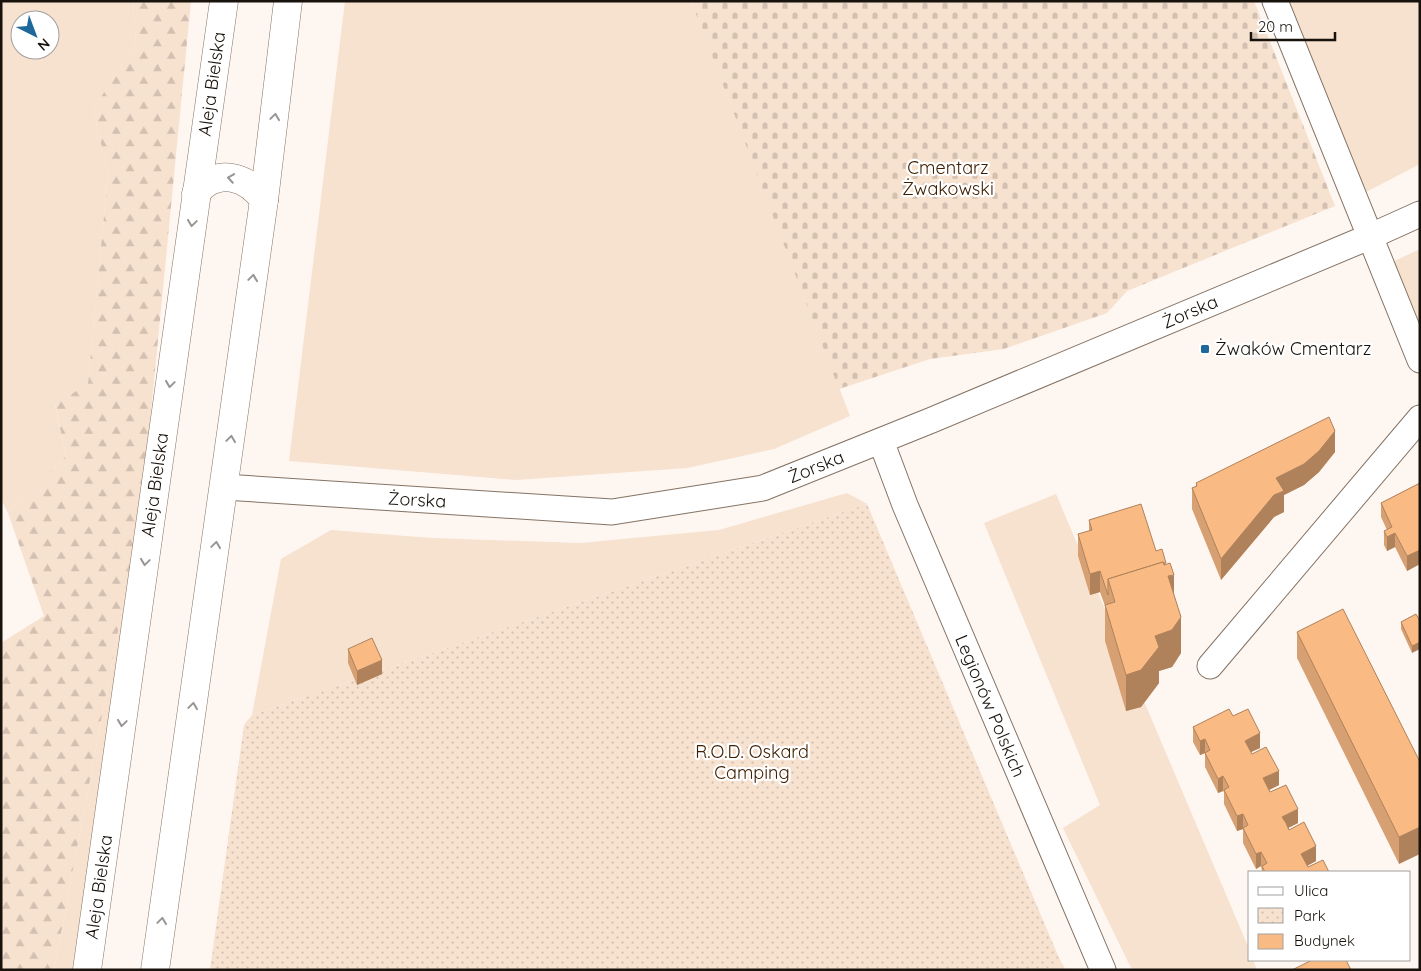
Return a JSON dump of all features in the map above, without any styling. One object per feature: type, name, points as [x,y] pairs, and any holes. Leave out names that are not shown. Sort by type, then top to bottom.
[{"type":"street","name":"Aleja Bielska","points":[[87,970],[224,1]]},
{"type":"street","points":[[155,970],[264,200],[288,1]]},
{"type":"street","points":[[1274,1],[1420,360]]},
{"type":"street","points":[[196,192],[210,179],[228,177],[248,183],[264,200]]},
{"type":"street","name":"Żorska","points":[[224,487],[612,512],[763,488],[881,441],[1420,214]]},
{"type":"street","points":[[1210,666],[1420,418]]},
{"type":"street","name":"Legionów Polskich","points":[[881,441],[909,515],[1103,970]]},
{"type":"green space","points":[[1,1],[133,1],[136,44],[93,109],[108,173],[88,384],[55,405],[66,456],[8,513],[1,499]]},
{"type":"green space","points":[[133,1],[191,1],[142,504],[54,970],[1,970],[1,643],[44,616],[8,513],[66,456],[55,404],[88,384],[108,173],[93,109],[136,44]]},
{"type":"green space","points":[[345,1],[691,1],[850,416],[774,449],[687,468],[516,480],[289,461]]},
{"type":"green space","name":"Cmentarz Żwakowski","points":[[691,1],[1254,1],[1335,206],[1127,291],[1107,313],[1004,349],[930,359],[839,389]]},
{"type":"green space","points":[[1289,1],[1420,1],[1420,164],[1366,192]]},
{"type":"green space","points":[[1420,249],[1420,343],[1386,265]]},
{"type":"green space","points":[[847,493],[867,504],[252,715],[281,559],[331,530],[431,538],[580,543],[719,530]]},
{"type":"green space","points":[[1056,494],[1248,946],[1248,961],[1253,961],[1257,970],[1132,970],[1063,828],[1100,805],[984,523]]},
{"type":"green space","points":[[142,504],[75,970],[54,970]]},
{"type":"green space","name":"R.O.D. Oskard Camping","points":[[867,504],[1059,958],[1046,970],[210,970],[244,725],[252,715]]},
{"type":"green space","points":[[1059,958],[1066,970],[1046,970]]},
{"type":"building","points":[[1329,417],[1335,431],[1319,451],[1304,464],[1276,478],[1284,491],[1274,495],[1221,559],[1192,488],[1197,486],[1196,483]]},
{"type":"building","points":[[1420,483],[1420,550],[1407,556],[1395,533],[1387,537],[1384,531],[1392,527],[1381,503]]},
{"type":"building","points":[[1141,504],[1156,551],[1162,549],[1166,563],[1163,562],[1108,579],[1108,595],[1100,571],[1090,574],[1078,534],[1092,530],[1089,520]]},
{"type":"building","points":[[1163,562],[1164,565],[1170,563],[1174,575],[1168,576],[1181,617],[1172,630],[1155,636],[1159,647],[1141,670],[1126,675],[1105,605],[1115,602],[1108,579]]},
{"type":"building","points":[[1343,609],[1420,762],[1420,827],[1399,837],[1297,632]]},
{"type":"building","points":[[1416,614],[1420,621],[1420,642],[1412,646],[1401,622]]},
{"type":"building","points":[[372,638],[382,660],[357,671],[348,649]]},
{"type":"building","points":[[1229,709],[1233,716],[1248,709],[1260,733],[1245,741],[1252,754],[1266,747],[1279,771],[1263,778],[1270,792],[1286,785],[1298,809],[1282,817],[1289,830],[1304,822],[1316,846],[1301,854],[1308,867],[1323,860],[1328,871],[1264,871],[1262,866],[1267,863],[1261,852],[1256,854],[1243,828],[1248,825],[1243,814],[1237,816],[1224,790],[1229,787],[1223,776],[1218,779],[1205,753],[1210,750],[1205,739],[1200,741],[1193,727]]},
{"type":"building","points":[[1310,961],[1346,961],[1351,970],[1292,970]]},
{"type":"place","name":"Żwaków Cmentarz","points":[[1205,349]]}]
